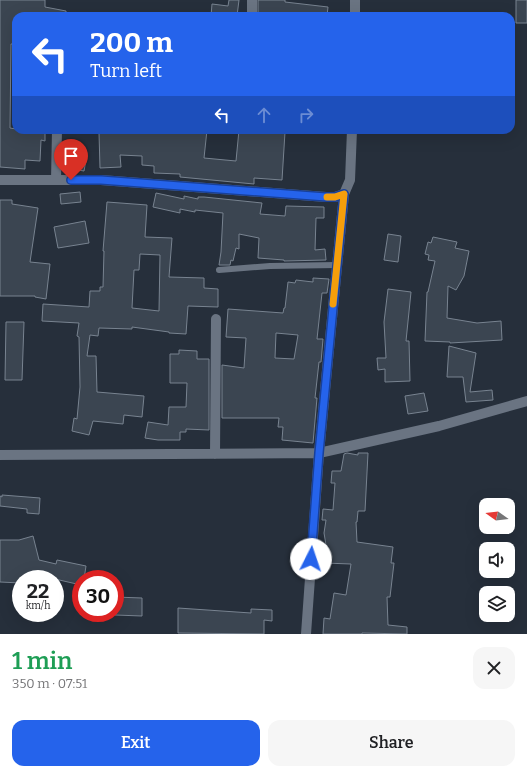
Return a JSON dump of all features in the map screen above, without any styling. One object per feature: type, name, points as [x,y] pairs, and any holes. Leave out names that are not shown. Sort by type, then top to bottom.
[{"type":"street","points":[[252,0],[252,12]]},
{"type":"street","points":[[355,0],[355,12]]},
{"type":"street","points":[[56,180],[58,134]]},
{"type":"street","points":[[306,634],[319,453],[344,194],[350,180],[352,134]]},
{"type":"street","points":[[0,180],[101,180],[326,197],[335,197],[344,194]]},
{"type":"street","points":[[215,454],[216,319]]},
{"type":"street","points":[[0,455],[319,453],[439,426],[527,401]]},
{"type":"lane","points":[[219,270],[270,266],[337,265]]},
{"type":"building","points":[[0,0],[45,0],[45,7],[66,12],[12,12],[11,44],[10,128],[12,128],[12,134],[45,134],[45,141],[41,140],[40,161],[25,160],[25,169],[0,167]]},
{"type":"building","points":[[229,0],[239,0],[238,12],[211,12],[212,4],[228,6]]},
{"type":"building","points":[[258,0],[285,0],[285,2],[328,7],[327,12],[258,12]]},
{"type":"building","points":[[516,0],[527,0],[527,23],[516,23]]},
{"type":"building","points":[[99,134],[207,134],[204,158],[236,161],[239,134],[285,134],[282,180],[254,178],[254,184],[180,177],[180,174],[154,173],[154,166],[142,165],[142,156],[120,155],[121,167],[100,168]]},
{"type":"building","points":[[75,158],[86,160],[84,171],[72,169]]},
{"type":"building","points":[[80,192],[81,202],[61,204],[60,194]]},
{"type":"building","points":[[156,193],[184,199],[184,196],[198,199],[198,197],[204,197],[262,203],[260,214],[285,216],[286,206],[324,207],[324,218],[316,218],[315,250],[325,249],[326,260],[284,261],[258,258],[259,238],[239,234],[239,249],[236,248],[233,261],[231,260],[230,265],[219,265],[223,213],[195,210],[195,212],[180,209],[180,213],[153,207]]},
{"type":"building","points":[[0,200],[12,200],[12,204],[38,208],[30,262],[50,264],[46,299],[35,296],[0,296]]},
{"type":"building","points":[[107,202],[147,205],[145,237],[172,238],[169,277],[204,278],[204,288],[218,289],[218,307],[188,306],[186,334],[132,327],[132,329],[99,328],[98,336],[90,335],[87,356],[96,356],[97,392],[144,396],[142,417],[124,415],[123,424],[93,421],[89,435],[72,431],[74,418],[77,419],[80,387],[79,337],[77,336],[79,323],[42,321],[43,304],[89,307],[90,291],[100,291],[100,287],[103,287],[103,251]],"holes":[[[140,254],[160,255],[159,311],[132,308],[134,270],[139,270]]]},
{"type":"building","points":[[85,221],[89,243],[58,248],[54,227]]},
{"type":"building","points":[[388,234],[401,236],[398,262],[384,260]]},
{"type":"building","points":[[433,237],[457,242],[455,248],[469,251],[464,276],[456,290],[448,286],[447,318],[477,323],[501,321],[502,340],[450,343],[425,341],[427,292],[435,261],[428,260],[429,255],[425,254],[428,242],[431,243]]},
{"type":"building","points":[[313,278],[329,279],[327,293],[322,293],[317,339],[323,339],[315,398],[317,398],[313,443],[282,440],[283,427],[278,427],[279,418],[222,418],[222,365],[244,368],[246,338],[226,337],[228,309],[283,313],[288,282],[295,283],[296,280],[313,282]],"holes":[[[276,333],[298,335],[294,359],[275,358]]]},
{"type":"building","points":[[388,289],[411,292],[406,341],[409,341],[410,381],[385,382],[385,369],[378,370],[377,358],[386,358],[384,322]]},
{"type":"building","points":[[6,322],[24,322],[22,380],[5,380]]},
{"type":"building","points":[[449,346],[476,353],[470,392],[492,390],[493,400],[466,402],[463,377],[447,377]]},
{"type":"building","points":[[179,350],[197,351],[197,359],[209,359],[209,430],[186,429],[186,432],[180,432],[180,440],[158,440],[145,438],[148,422],[168,425],[169,407],[186,407],[187,383],[170,383],[170,354],[179,354]]},
{"type":"building","points":[[424,393],[428,411],[408,414],[405,396]]},
{"type":"building","points":[[347,453],[358,455],[358,453],[368,453],[365,511],[358,511],[356,522],[357,542],[393,547],[391,563],[394,563],[390,597],[387,597],[388,625],[407,627],[407,634],[323,634],[324,618],[330,619],[334,593],[346,595],[351,564],[324,563],[326,545],[324,533],[326,520],[322,520],[323,509],[333,510],[335,483],[331,483],[332,471],[341,471],[344,454]]},
{"type":"building","points":[[2,495],[40,498],[39,514],[27,513],[27,509],[0,506],[0,496],[2,497]]},
{"type":"building","points":[[33,536],[39,560],[56,564],[57,560],[86,566],[85,570],[72,570],[72,583],[64,581],[64,570],[12,570],[12,583],[0,582],[0,540],[19,540]]},
{"type":"building","points":[[124,597],[142,598],[142,616],[124,615]]},
{"type":"building","points":[[178,608],[251,613],[251,609],[272,610],[272,621],[264,620],[264,634],[178,633]]},
{"type":"slow traffic","points":[[327,197],[335,197],[344,194],[333,304]]},
{"type":"route","points":[[71,180],[101,180],[326,197],[335,197],[344,194],[319,453],[311,559]]}]
